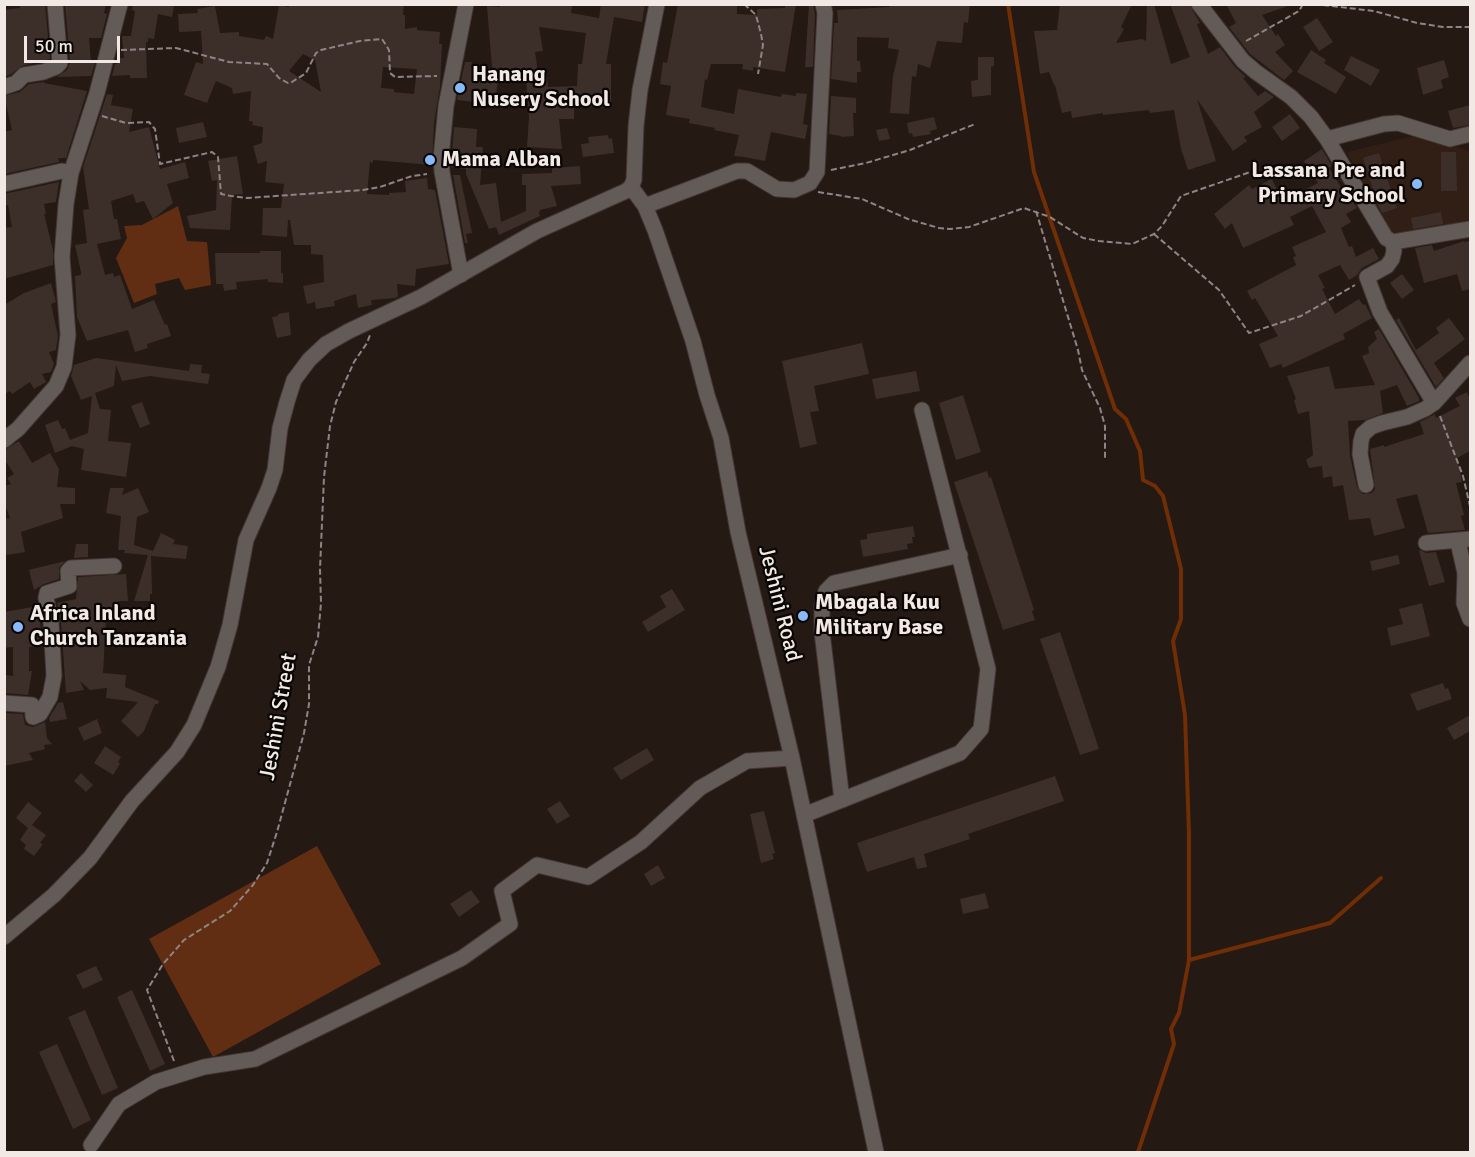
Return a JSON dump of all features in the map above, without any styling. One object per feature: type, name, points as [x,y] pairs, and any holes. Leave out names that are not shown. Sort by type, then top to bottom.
[{"type":"street","points":[[4,87],[16,83],[24,75],[43,72],[60,63],[55,4]]},
{"type":"street","points":[[4,440],[18,429],[56,386],[64,367],[68,335],[62,257],[64,218],[71,173],[90,117],[120,4]]},
{"type":"street","points":[[461,275],[441,158],[446,106],[466,4]]},
{"type":"street","points":[[4,937],[54,895],[90,858],[132,801],[177,752],[194,725],[218,667],[230,625],[246,540],[275,470],[280,428],[294,380],[309,360],[326,344],[349,331],[421,297],[537,231],[631,187],[634,180],[640,90],[657,4]]},
{"type":"street","points":[[645,206],[737,171],[747,171],[777,189],[794,190],[810,183],[817,172],[825,13],[823,4]]},
{"type":"street","points":[[1199,4],[1234,49],[1256,72],[1301,106],[1327,139],[1382,235],[1394,242],[1470,229]]},
{"type":"street","points":[[1327,139],[1384,124],[1398,123],[1450,139],[1470,134]]},
{"type":"street","points":[[4,184],[62,171],[71,173]]},
{"type":"street","name":"Jeshini Road","points":[[631,187],[645,206],[693,341],[721,438],[738,532],[792,758],[876,1152]]},
{"type":"street","points":[[1394,242],[1392,259],[1387,266],[1367,278],[1380,312],[1434,403]]},
{"type":"street","points":[[1366,485],[1360,454],[1364,434],[1371,427],[1407,417],[1434,403],[1470,363]]},
{"type":"street","points":[[804,815],[960,753],[981,729],[988,669],[922,410]]},
{"type":"street","points":[[1426,543],[1464,540],[1464,603],[1470,619]]},
{"type":"street","points":[[842,800],[822,632],[822,605],[826,591],[834,583],[960,555]]},
{"type":"street","points":[[4,703],[32,705],[33,717],[40,714],[50,697],[54,676],[47,593],[69,586],[68,571],[71,568],[114,566]]},
{"type":"street","points":[[91,1145],[119,1104],[156,1082],[204,1067],[255,1059],[462,958],[510,924],[502,891],[537,865],[588,877],[641,842],[700,788],[747,761],[792,758]]},
{"type":"path","points":[[744,4],[756,15],[761,34],[763,45],[758,74]]},
{"type":"path","points":[[1234,49],[1262,30],[1299,10],[1303,4]]},
{"type":"path","points":[[1314,4],[1374,11],[1443,27],[1470,27]]},
{"type":"path","points":[[109,50],[146,51],[176,48],[229,62],[267,64],[279,78],[288,83],[306,73],[316,53],[321,50],[360,41],[382,39],[389,50],[390,73],[395,77],[432,75],[452,80]]},
{"type":"path","points":[[90,117],[105,116],[126,123],[149,122],[155,129],[160,164],[212,152],[218,157],[221,194],[231,196],[247,198],[363,190],[412,176],[442,172]]},
{"type":"path","points":[[817,172],[866,163],[910,150],[975,124]]},
{"type":"path","points":[[801,188],[862,199],[908,219],[950,229],[979,224],[1015,209],[1024,208],[1036,211],[1083,237],[1132,244],[1154,234],[1162,226],[1181,196],[1256,170]]},
{"type":"path","points":[[1036,211],[1082,370],[1100,408],[1105,426],[1104,459]]},
{"type":"path","points":[[1154,234],[1219,290],[1249,333],[1301,316],[1367,278]]},
{"type":"path","name":"Jeshini Street","points":[[180,1075],[147,990],[163,964],[184,940],[230,911],[253,885],[267,863],[304,733],[309,704],[309,665],[318,637],[321,603],[320,569],[324,477],[330,426],[336,402],[354,362],[367,343],[376,318]]},
{"type":"path","points":[[1434,403],[1463,476],[1470,506]]},
{"type":"shaded area","name":"Lassana Pre and Primary School","points":[[1413,136],[1441,141],[1470,152],[1470,226],[1395,235],[1387,231],[1347,152]]},
{"type":"shaded area","points":[[178,206],[187,241],[207,242],[211,285],[185,290],[179,278],[155,284],[157,294],[134,303],[116,258],[127,238],[124,226],[142,225]]},
{"type":"shaded area","points":[[317,846],[381,964],[213,1057],[149,939]]},
{"type":"building","points":[[19,4],[45,4],[50,59],[22,66],[4,77],[4,10],[20,8]]},
{"type":"building","points":[[65,4],[106,4],[104,13],[107,14],[101,38],[89,38],[91,62],[95,63],[91,76],[57,77],[67,70],[70,63]]},
{"type":"building","points":[[133,4],[173,4],[174,6],[172,17],[158,14],[154,39],[148,38],[146,42],[147,78],[130,78],[130,75],[112,76],[117,58],[124,58],[122,36],[131,36],[135,11],[132,10]]},
{"type":"building","points":[[289,4],[404,4],[405,29],[417,27],[417,30],[440,32],[439,44],[442,44],[440,87],[434,123],[432,165],[373,160],[373,163],[370,162],[367,194],[389,195],[389,193],[406,192],[405,181],[427,178],[428,189],[435,190],[449,264],[416,269],[415,286],[397,284],[398,297],[371,300],[372,305],[358,308],[356,294],[334,301],[335,306],[316,309],[315,302],[307,304],[303,286],[324,282],[323,255],[311,254],[311,245],[294,245],[290,220],[288,220],[287,237],[262,235],[263,208],[281,208],[284,184],[265,182],[267,161],[258,164],[253,146],[262,143],[263,127],[252,125],[253,122],[249,121],[251,91],[233,94],[232,88],[216,81],[207,103],[184,95],[196,62],[203,64],[201,31],[179,32],[178,14],[198,13],[197,9],[215,6],[220,33],[239,32],[239,36],[264,40],[266,36],[273,39],[279,5],[289,7]],"holes":[[[303,54],[315,60],[321,92],[289,71]],[[383,67],[417,69],[414,94],[381,88]]]},
{"type":"building","points":[[500,4],[564,4],[572,6],[571,13],[599,18],[601,4],[645,4],[642,22],[614,17],[606,64],[611,64],[611,108],[574,106],[574,119],[559,119],[562,149],[527,147],[529,117],[526,79],[498,79],[496,96],[478,94],[475,95],[475,102],[457,100],[465,62],[472,62],[471,67],[492,68],[487,6],[500,7]],"holes":[[[539,27],[586,33],[582,64],[578,64],[577,86],[548,87],[547,77],[539,79],[535,52],[543,51]]]},
{"type":"building","points":[[678,4],[737,4],[737,14],[757,15],[757,9],[785,8],[785,4],[796,4],[785,72],[753,67],[753,71],[742,69],[743,64],[711,64],[707,80],[705,79],[701,107],[734,114],[738,89],[781,97],[782,94],[796,96],[796,93],[807,94],[803,124],[808,125],[805,139],[771,132],[765,161],[734,156],[739,135],[689,123],[690,119],[666,115],[671,86],[660,84],[663,62],[667,63]]},
{"type":"building","points":[[809,4],[813,4],[815,14],[813,67],[805,67]]},
{"type":"building","points":[[886,4],[970,4],[968,23],[964,22],[962,43],[937,41],[930,68],[918,64],[916,77],[912,76],[909,114],[890,113],[893,76],[899,50],[888,48],[889,38],[857,37],[857,61],[860,61],[861,72],[857,72],[857,83],[831,79],[834,23],[838,23],[837,10],[890,7]]},
{"type":"building","points":[[1060,4],[1132,4],[1121,27],[1124,29],[1116,43],[1142,39],[1146,41],[1147,4],[1154,4],[1171,64],[1190,57],[1170,4],[1189,4],[1200,23],[1197,24],[1208,54],[1220,47],[1246,77],[1243,78],[1258,96],[1265,91],[1274,97],[1254,112],[1262,127],[1244,137],[1247,141],[1233,151],[1197,99],[1216,161],[1188,170],[1181,149],[1174,110],[1103,115],[1103,113],[1072,118],[1071,111],[1062,113],[1049,72],[1040,74],[1034,31],[1057,30]]},
{"type":"building","points":[[1226,4],[1288,4],[1288,6],[1262,15],[1285,45],[1275,52],[1293,71],[1284,80],[1250,54],[1229,27],[1236,23]]},
{"type":"building","points":[[1317,18],[1333,42],[1319,51],[1303,27]]},
{"type":"building","points":[[1311,50],[1326,60],[1324,63],[1346,77],[1336,94],[1297,72]]},
{"type":"building","points":[[1351,56],[1380,70],[1371,86],[1344,70]]},
{"type":"building","points":[[978,57],[994,57],[994,66],[991,67],[991,95],[972,97],[971,81],[978,80]]},
{"type":"building","points":[[1444,60],[1449,77],[1441,80],[1443,88],[1423,95],[1417,68]]},
{"type":"building","points":[[44,82],[87,91],[66,158],[58,158],[59,162],[4,174],[4,132],[12,130],[4,96],[20,92],[29,84]]},
{"type":"building","points":[[107,94],[113,95],[111,105],[133,109],[129,132],[149,127],[160,169],[185,162],[189,178],[167,184],[173,203],[153,219],[144,201],[136,203],[133,194],[111,201],[121,239],[97,244],[105,275],[113,273],[114,277],[120,275],[132,309],[154,300],[165,325],[167,324],[171,336],[147,344],[148,348],[135,352],[128,330],[87,341],[77,317],[75,276],[81,275],[81,272],[75,245],[87,243],[83,210],[89,209],[83,167]]},
{"type":"building","points":[[831,96],[856,98],[856,113],[853,113],[854,136],[842,137],[829,134]]},
{"type":"building","points":[[1470,105],[1470,125],[1453,128],[1448,111]]},
{"type":"building","points":[[1290,114],[1300,128],[1282,141],[1272,127]]},
{"type":"building","points":[[934,117],[937,129],[930,131],[931,134],[913,137],[912,133],[909,134],[907,123]]},
{"type":"building","points":[[203,122],[207,137],[179,143],[176,128]]},
{"type":"building","points":[[454,127],[477,129],[476,147],[483,147],[480,185],[496,183],[501,222],[526,211],[526,185],[522,185],[522,174],[552,173],[552,168],[580,166],[581,184],[551,186],[557,206],[540,210],[540,216],[499,235],[496,227],[489,229],[466,169],[451,167]]},
{"type":"building","points":[[887,128],[890,139],[879,141],[876,130]]},
{"type":"building","points":[[608,135],[609,139],[612,138],[614,153],[583,157],[581,144],[589,143],[588,137]]},
{"type":"building","points":[[1322,149],[1332,166],[1329,168],[1347,197],[1349,196],[1357,208],[1346,214],[1351,222],[1341,228],[1349,247],[1352,246],[1356,257],[1373,248],[1379,259],[1362,268],[1349,280],[1340,265],[1318,275],[1325,288],[1322,289],[1335,314],[1359,299],[1363,305],[1365,304],[1372,318],[1343,334],[1345,339],[1283,368],[1281,364],[1270,368],[1259,344],[1278,336],[1255,298],[1252,300],[1247,291],[1296,265],[1293,257],[1296,256],[1292,247],[1326,232],[1312,206],[1290,217],[1294,225],[1243,248],[1232,223],[1225,229],[1214,214],[1249,185],[1252,189],[1272,179],[1277,190],[1282,188],[1287,199],[1318,183],[1304,161]]},
{"type":"building","points":[[1441,152],[1456,152],[1457,191],[1441,191]]},
{"type":"building","points":[[1379,153],[1397,208],[1382,213],[1363,158]]},
{"type":"building","points":[[237,156],[243,194],[232,195],[230,230],[190,228],[187,216],[216,210],[217,180],[212,181],[208,161]]},
{"type":"building","points":[[453,175],[460,175],[472,233],[466,234],[468,243],[465,243]]},
{"type":"building","points":[[59,182],[56,202],[44,204],[46,214],[44,214],[53,250],[53,265],[4,279],[4,228],[12,227],[8,205],[4,206],[4,194]]},
{"type":"building","points":[[1441,212],[1443,224],[1413,229],[1411,218]]},
{"type":"building","points":[[1470,241],[1470,289],[1462,291],[1457,274],[1424,283],[1415,248],[1432,245],[1434,251]]},
{"type":"building","points":[[260,251],[281,251],[283,283],[268,282],[268,279],[236,282],[237,289],[224,291],[223,284],[216,284],[215,253],[260,253]]},
{"type":"building","points":[[1402,274],[1414,290],[1402,299],[1390,283]]},
{"type":"building","points":[[51,283],[56,302],[51,304],[58,336],[56,350],[49,352],[54,364],[51,372],[42,374],[46,382],[34,389],[30,382],[12,394],[10,391],[4,394],[4,305],[24,293]]},
{"type":"building","points":[[289,312],[291,335],[277,338],[272,317]]},
{"type":"building","points":[[1399,318],[1416,350],[1439,333],[1436,328],[1449,318],[1465,339],[1434,363],[1444,378],[1436,387],[1396,320]]},
{"type":"building","points":[[1379,329],[1419,401],[1407,406],[1397,385],[1380,391],[1383,413],[1365,420],[1348,421],[1350,456],[1357,487],[1363,494],[1372,493],[1375,489],[1370,449],[1384,445],[1384,447],[1424,434],[1420,422],[1435,414],[1436,418],[1460,406],[1455,398],[1467,392],[1470,399],[1470,451],[1457,458],[1462,482],[1456,483],[1464,515],[1461,516],[1465,530],[1428,533],[1417,494],[1396,499],[1405,528],[1374,536],[1370,518],[1349,520],[1343,485],[1333,487],[1332,476],[1323,478],[1322,466],[1309,468],[1306,460],[1313,455],[1309,411],[1298,414],[1294,400],[1296,399],[1287,376],[1329,366],[1335,389],[1375,385],[1362,356],[1369,353],[1368,347],[1377,339],[1374,332]]},
{"type":"building","points":[[862,343],[869,374],[814,386],[819,411],[810,412],[817,444],[800,448],[782,361]]},
{"type":"building","points":[[96,358],[189,371],[190,364],[202,365],[201,373],[210,374],[208,384],[150,376],[122,381],[116,365],[114,386],[95,393],[100,409],[111,410],[108,441],[131,443],[126,477],[81,470],[84,449],[72,446],[55,453],[45,425],[58,420],[62,429],[65,428],[70,440],[88,433],[92,396],[81,400],[71,376],[74,365]]},
{"type":"building","points":[[916,371],[920,391],[876,399],[872,379]]},
{"type":"building","points":[[963,395],[981,452],[956,460],[939,403]]},
{"type":"building","points":[[142,402],[150,424],[140,428],[131,406]]},
{"type":"building","points":[[19,441],[32,463],[50,453],[59,469],[57,487],[75,488],[75,504],[60,504],[63,518],[21,532],[25,552],[7,555],[4,551],[4,519],[10,518],[4,502],[4,486],[11,484],[7,478],[14,474],[4,459],[4,450]]},
{"type":"building","points":[[987,471],[989,478],[991,477],[1034,610],[1032,611],[1035,620],[1003,630],[954,482]]},
{"type":"building","points":[[110,488],[124,488],[122,495],[138,488],[149,512],[137,517],[134,545],[153,551],[161,533],[175,540],[173,544],[188,546],[186,559],[151,556],[152,594],[150,594],[150,601],[134,601],[148,555],[124,553],[125,550],[118,550],[121,516],[106,513]]},
{"type":"building","points":[[913,526],[915,537],[912,537],[913,543],[907,544],[908,549],[863,557],[860,540],[867,539],[867,534]]},
{"type":"building","points":[[76,544],[88,544],[88,557],[74,558]]},
{"type":"building","points":[[1420,550],[1426,553],[1436,552],[1445,582],[1429,586]]},
{"type":"building","points":[[1398,555],[1400,564],[1372,571],[1370,561]]},
{"type":"building","points":[[65,561],[59,568],[59,579],[34,590],[29,570]]},
{"type":"building","points":[[126,574],[128,601],[118,601],[119,607],[113,608],[113,620],[106,620],[103,673],[126,675],[125,687],[159,701],[155,704],[144,731],[138,737],[121,721],[138,702],[106,698],[107,688],[90,690],[80,681],[84,690],[66,693],[61,621],[57,603],[76,599],[78,577]]},
{"type":"building","points":[[672,589],[685,610],[648,632],[642,622],[666,607],[660,596]]},
{"type":"building","points":[[1422,603],[1430,636],[1391,646],[1387,628],[1403,624],[1399,609]]},
{"type":"building","points":[[38,606],[43,646],[29,647],[29,671],[32,671],[28,695],[4,693],[6,675],[13,676],[13,647],[4,648],[4,612]]},
{"type":"building","points":[[1060,632],[1099,749],[1080,755],[1040,639]]},
{"type":"building","points":[[1443,683],[1445,689],[1448,688],[1452,699],[1417,711],[1410,694]]},
{"type":"building","points":[[63,702],[67,719],[50,722],[49,718],[58,703]]},
{"type":"building","points":[[4,713],[23,714],[25,725],[33,727],[45,722],[47,738],[52,744],[44,745],[45,749],[29,753],[33,760],[4,766]]},
{"type":"building","points":[[1470,715],[1470,731],[1454,740],[1447,728]]},
{"type":"building","points":[[97,719],[102,733],[84,741],[78,728]]},
{"type":"building","points":[[105,746],[121,757],[118,762],[120,764],[113,775],[94,763]]},
{"type":"building","points":[[647,748],[654,760],[621,780],[613,768]]},
{"type":"building","points":[[81,773],[93,785],[86,792],[74,781]]},
{"type":"building","points":[[1055,776],[1064,801],[968,834],[970,839],[924,854],[927,867],[917,869],[914,857],[867,872],[857,843]]},
{"type":"building","points":[[560,801],[570,816],[557,824],[547,809]]},
{"type":"building","points":[[28,802],[42,813],[32,825],[46,835],[40,843],[43,844],[34,856],[24,849],[26,845],[20,840],[28,828],[16,818]]},
{"type":"building","points":[[764,811],[775,853],[772,854],[774,859],[761,863],[750,814]]},
{"type":"building","points":[[658,865],[665,878],[651,886],[644,874]]},
{"type":"building","points":[[471,890],[480,902],[459,917],[450,904]]},
{"type":"building","points":[[985,893],[989,908],[963,914],[960,899]]},
{"type":"building","points":[[96,966],[103,980],[83,989],[76,975]]},
{"type":"building","points":[[132,990],[165,1064],[150,1071],[117,997]]},
{"type":"building","points":[[85,1010],[118,1088],[102,1095],[68,1017]]},
{"type":"building","points":[[57,1044],[91,1120],[73,1129],[39,1052]]},
{"type":"waterway","points":[[1008,4],[1034,172],[1115,409],[1126,419],[1140,451],[1143,480],[1155,486],[1163,496],[1181,569],[1181,619],[1173,641],[1185,715],[1189,834],[1189,960],[1179,1013],[1171,1029],[1174,1044],[1138,1152]]},
{"type":"waterway","points":[[1189,960],[1330,923],[1381,878]]},
{"type":"place","name":"Hanang Nusery School","points":[[460,88]]},
{"type":"place","name":"Mama Alban","points":[[430,160]]},
{"type":"place","name":"Lassana Pre and Primary School","points":[[1417,184]]},
{"type":"place","name":"Mbagala Kuu Military Base","points":[[803,616]]},
{"type":"place","name":"Africa Inland Church Tanzania","points":[[18,627]]}]
